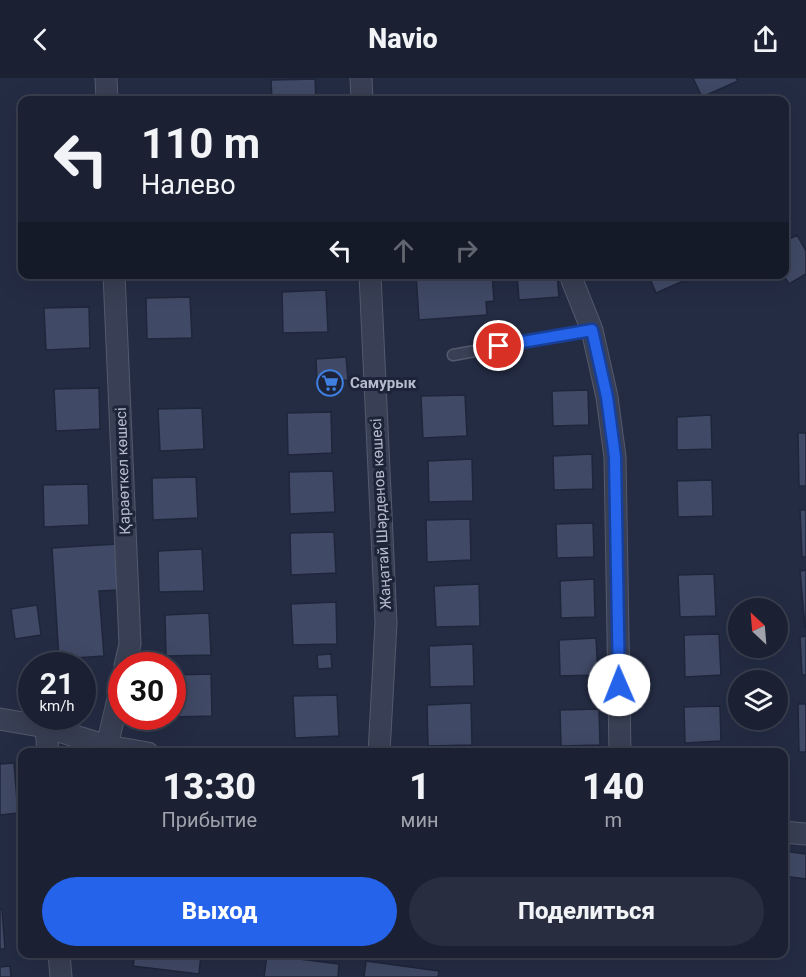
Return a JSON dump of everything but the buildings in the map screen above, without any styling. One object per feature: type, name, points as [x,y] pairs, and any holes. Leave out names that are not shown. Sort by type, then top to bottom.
[{"type":"street","points":[[106,78],[107,96]]},
{"type":"street","points":[[361,78],[362,96]]},
{"type":"street","name":"Қараөткел көшесі","points":[[114,279],[130,644],[128,652]]},
{"type":"street","name":"Жаңатай Шәрденов көшесі","points":[[370,279],[386,623],[379,748]]},
{"type":"street","points":[[572,279],[592,330],[607,397],[615,457],[620,748]]},
{"type":"street","points":[[0,719],[18,722]]},
{"type":"street","points":[[46,730],[48,748]]},
{"type":"street","points":[[56,730],[119,748]]},
{"type":"street","points":[[107,746],[111,730]]},
{"type":"street","points":[[788,832],[806,834]]},
{"type":"street","points":[[59,958],[61,977]]},
{"type":"lane","points":[[453,355],[592,330]]},
{"type":"place","name":"Самурык","points":[[330,383]]},
{"type":"route","points":[[499,346],[592,330],[607,397],[615,457],[619,685]]}]
